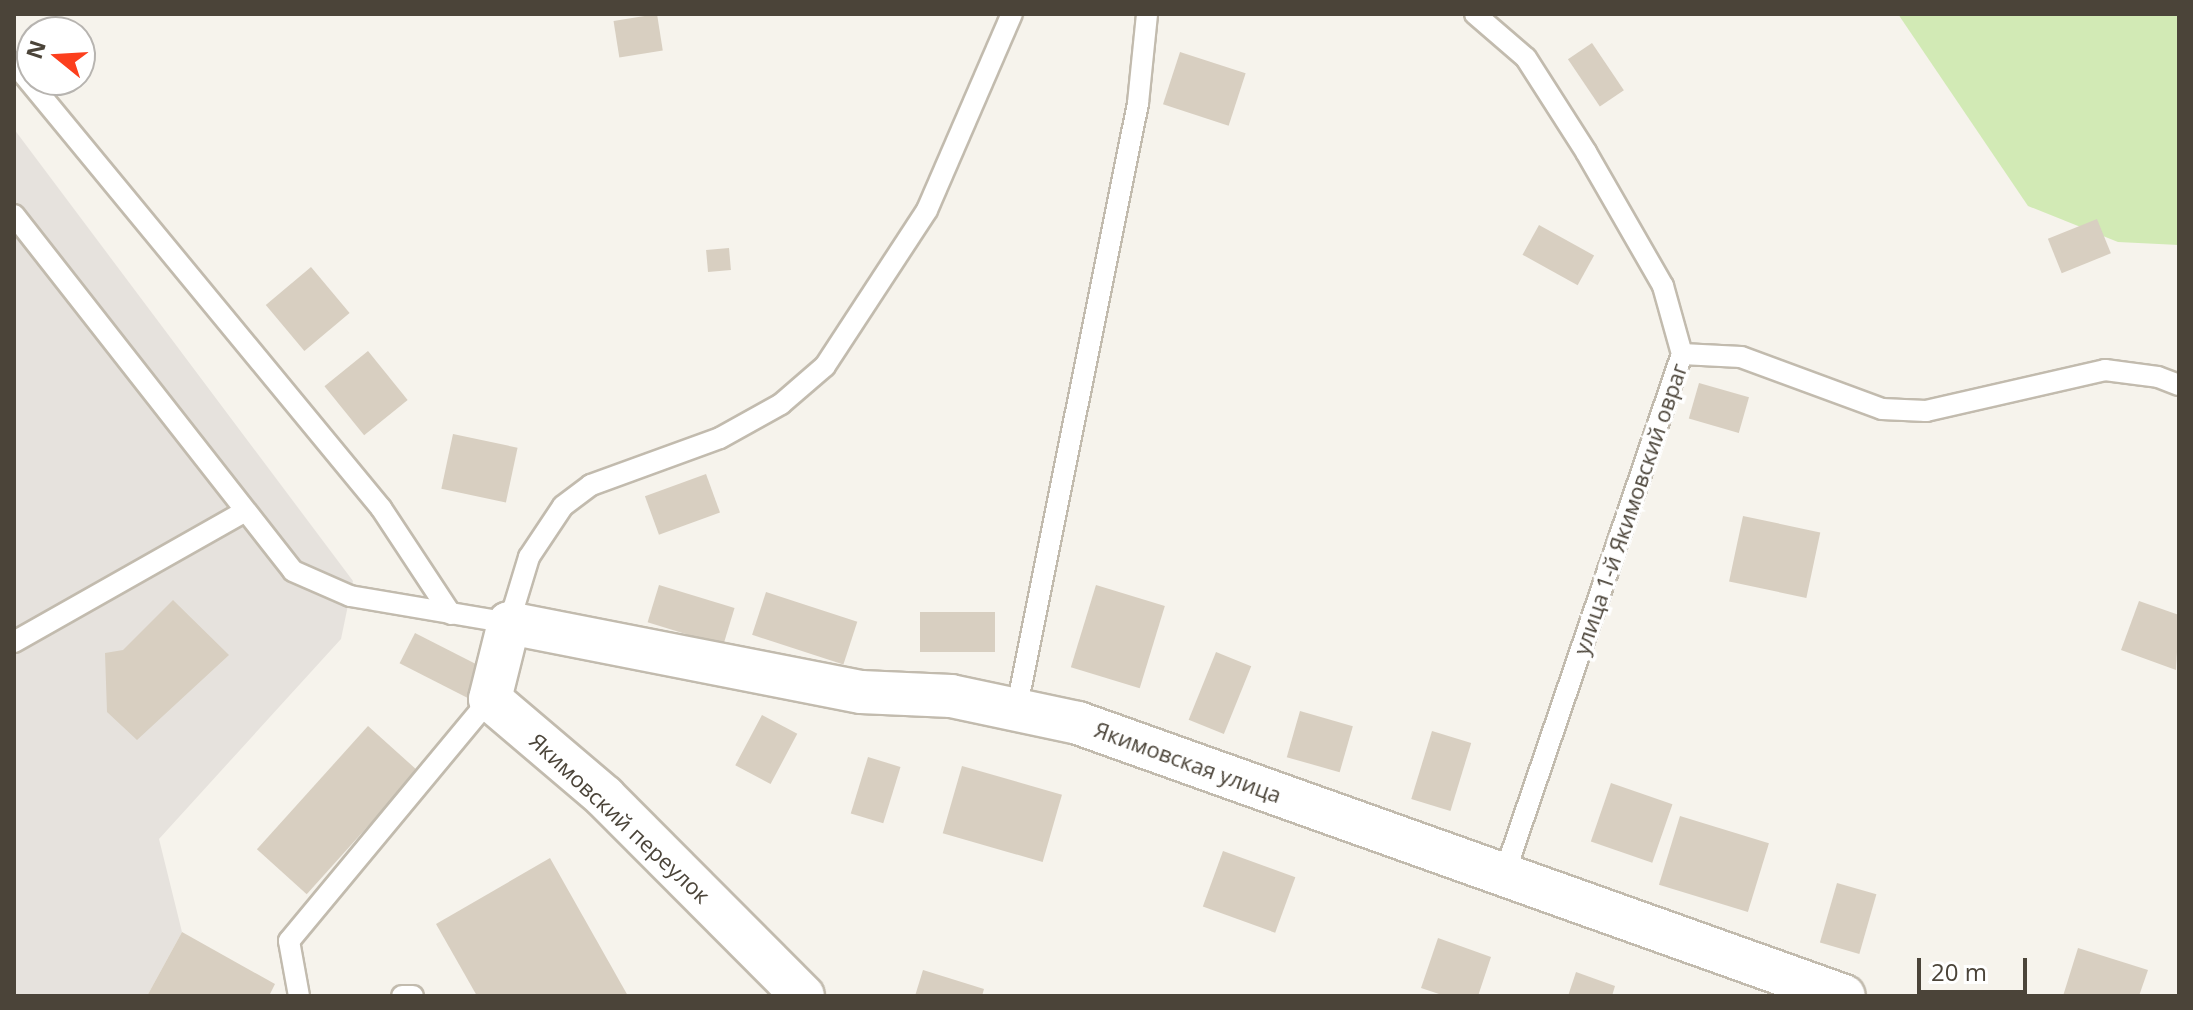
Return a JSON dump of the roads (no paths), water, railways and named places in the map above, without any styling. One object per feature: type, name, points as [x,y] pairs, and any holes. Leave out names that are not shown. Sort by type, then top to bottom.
[{"type":"street","points":[[490,699],[509,623]]},
{"type":"street","name":"Якимовская улица","points":[[509,623],[861,692],[1017,706],[1078,723],[1844,996]]},
{"type":"street","name":"Якимовский переулок","points":[[490,699],[605,797],[803,996]]},
{"type":"lane","points":[[14,215],[293,571],[315,585],[509,623],[529,557],[563,506],[591,485],[720,438],[781,404],[825,366],[927,210],[1012,14]]},
{"type":"lane","points":[[1017,706],[1138,103],[1147,14]]},
{"type":"lane","points":[[1475,14],[1526,58],[1586,152],[1663,286],[1682,354]]},
{"type":"lane","points":[[14,63],[381,508],[451,614]]},
{"type":"lane","name":"улица 1-й Якимовский овраг","points":[[1504,875],[1682,354],[1741,357],[1882,409],[1926,411],[2105,370],[2158,377],[2179,385]]},
{"type":"lane","points":[[14,642],[244,512]]},
{"type":"lane","points":[[299,996],[289,941],[490,699]]},
{"type":"lane","points":[[402,996],[413,996]]}]
